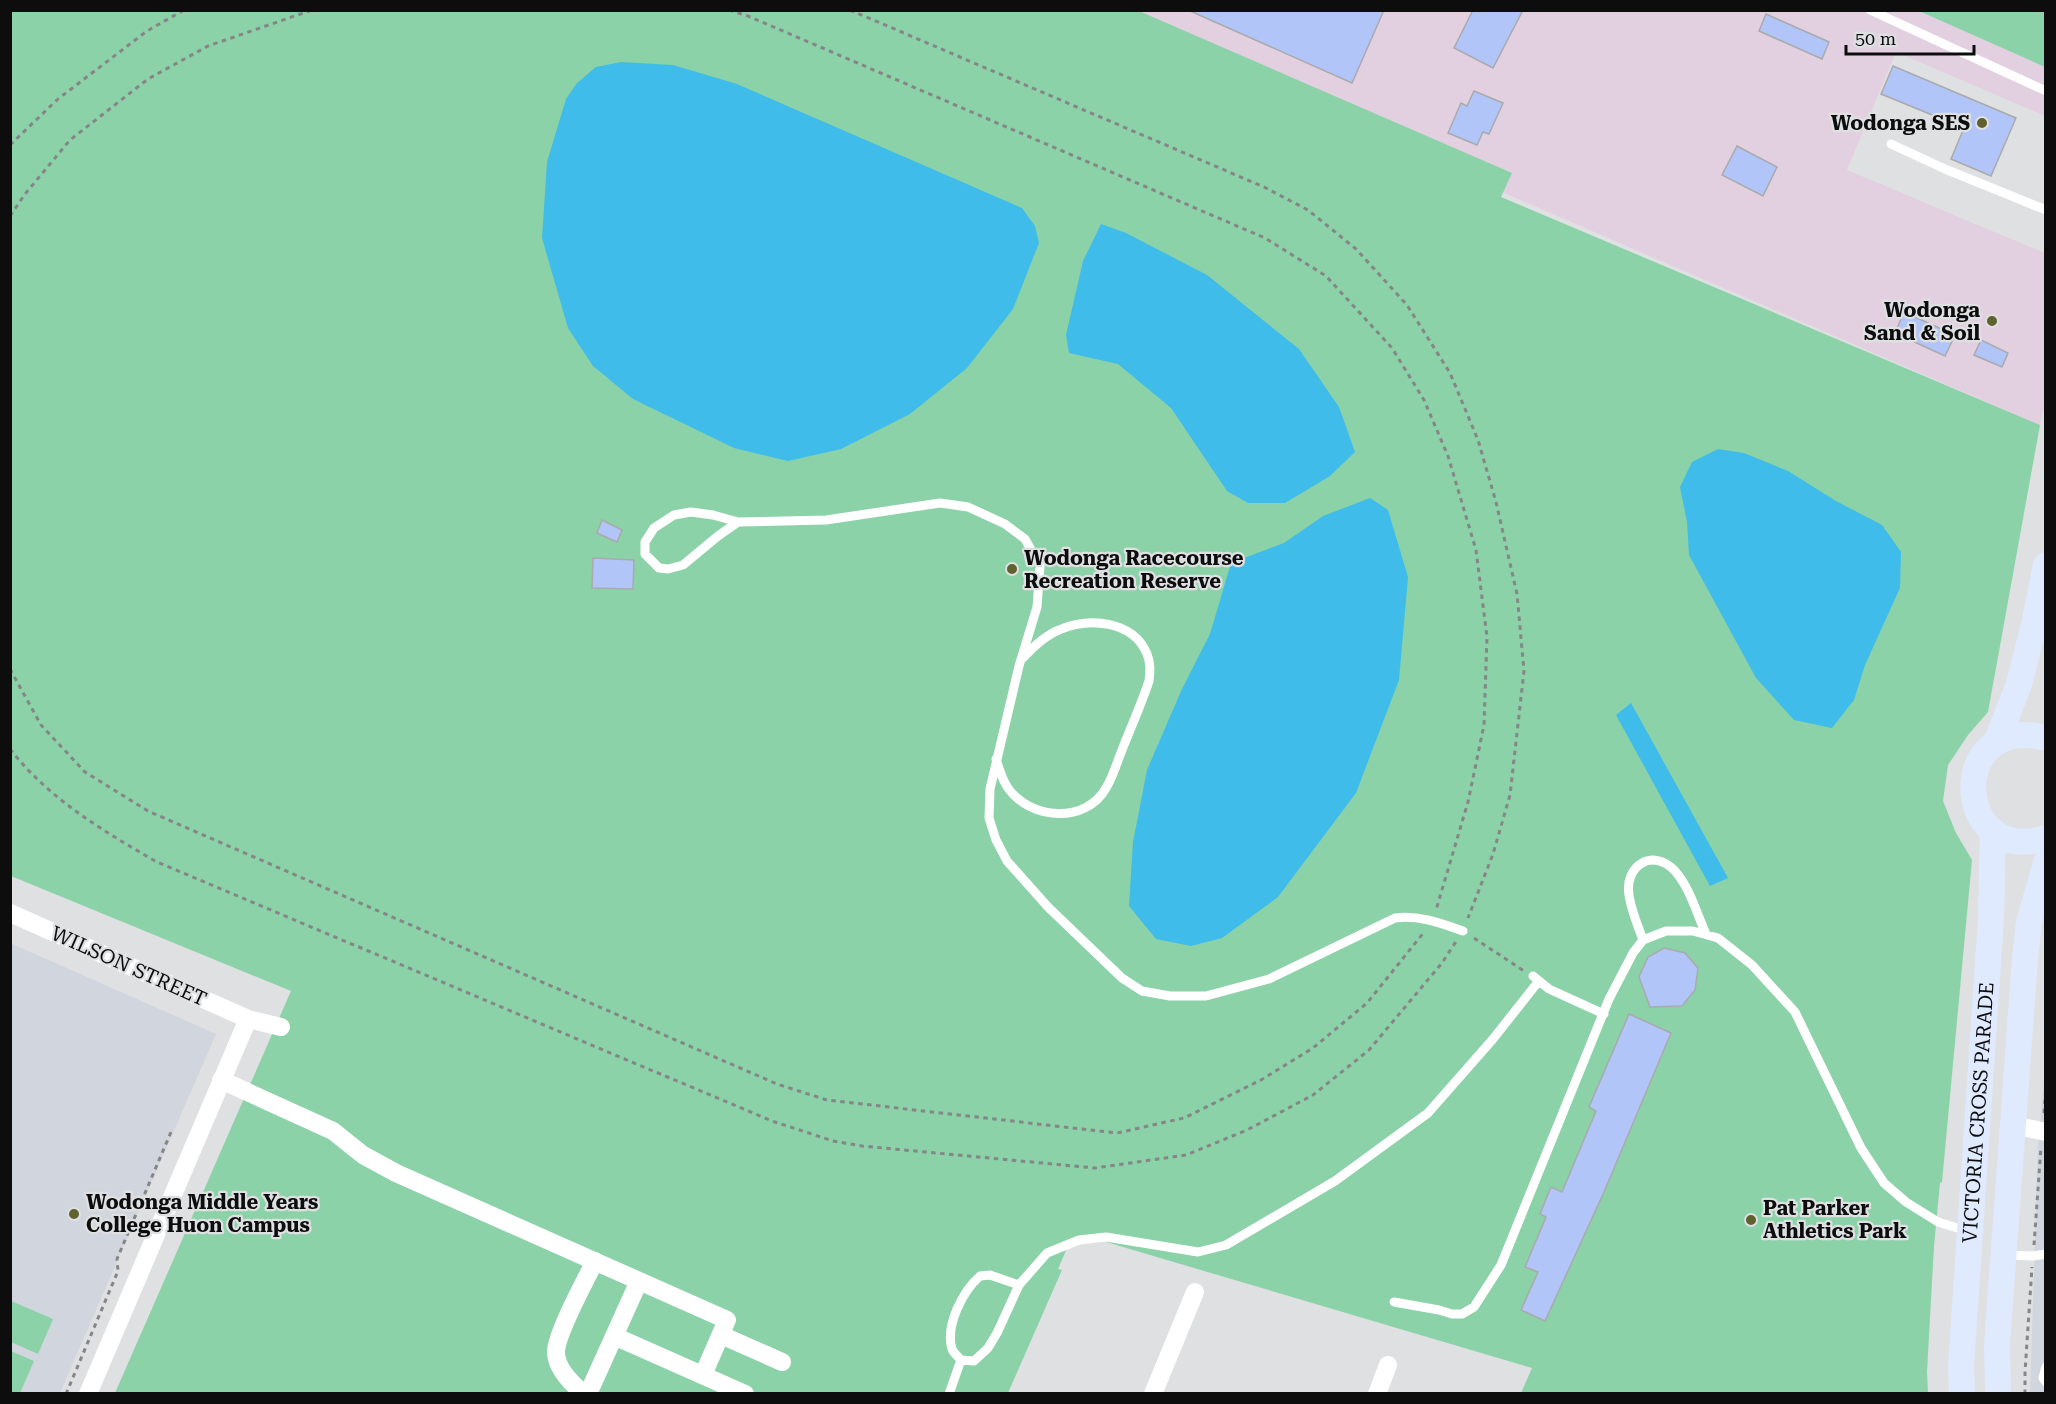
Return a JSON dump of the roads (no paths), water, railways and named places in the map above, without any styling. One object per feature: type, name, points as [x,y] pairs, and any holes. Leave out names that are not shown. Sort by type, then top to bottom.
[{"type":"main road","points":[[1996,743],[2019,684],[2046,565]]},
{"type":"main road","points":[[2046,738],[2030,734],[2012,736],[1996,743],[1984,754],[1975,769],[1972,786],[1974,803],[1980,817],[1993,831],[2004,838],[2018,841],[2031,842],[2046,838]]},
{"type":"main road","name":"VICTORIA CROSS PARADE","points":[[1962,1394],[1961,1366],[1969,1232],[1991,918],[1993,831]]},
{"type":"main road","name":"VICTORIA CROSS PARADE","points":[[1998,1394],[1997,1345],[2025,958],[2029,922],[2046,863]]},
{"type":"street","name":"WILSON STREET","points":[[10,913],[248,1019],[281,1027]]},
{"type":"street","points":[[88,1394],[248,1019]]},
{"type":"street","points":[[221,1080],[333,1131],[363,1155],[396,1173],[727,1320],[704,1375]]},
{"type":"street","points":[[2013,1125],[2046,1132]]},
{"type":"street","points":[[595,1261],[562,1331],[556,1354],[573,1385],[586,1394],[639,1281]]},
{"type":"street","points":[[1153,1394],[1195,1292]]},
{"type":"street","points":[[721,1335],[782,1362]]},
{"type":"street","points":[[614,1336],[746,1394]]},
{"type":"street","points":[[1377,1394],[1388,1365]]},
{"type":"lane","points":[[1870,10],[2046,91]]},
{"type":"lane","points":[[1891,144],[1945,169],[2046,210]]},
{"type":"lane","points":[[738,522],[676,568],[660,568],[645,554],[645,542],[654,528],[674,515],[691,512],[738,522],[826,520],[940,502],[968,507],[1005,524],[1025,539],[1040,566],[1037,607],[996,759],[990,789],[989,818],[996,840],[1007,861],[1048,907],[1122,978],[1142,991],[1170,996],[1206,996],[1269,979],[1395,918],[1409,916],[1463,931]]},
{"type":"lane","points":[[996,759],[1007,788],[1032,808],[1045,813],[1060,813],[1078,811],[1092,804],[1106,789],[1145,692],[1150,666],[1148,654],[1130,633],[1108,624],[1091,622],[1059,629],[1035,645],[1021,660]]},
{"type":"lane","points":[[1643,940],[1629,895],[1629,885],[1632,875],[1642,863],[1652,859],[1670,866],[1683,881],[1706,934]]},
{"type":"lane","points":[[1394,1302],[1462,1314],[1474,1307],[1482,1297],[1501,1265],[1604,1014],[1633,953],[1643,940],[1666,931],[1693,931],[1706,934],[1723,942],[1752,965],[1796,1012],[1860,1148],[1884,1183],[1906,1202],[1938,1222],[1969,1232]]},
{"type":"lane","points":[[1018,1286],[990,1275],[980,1276],[968,1287],[956,1310],[952,1332],[952,1350],[961,1360],[974,1360],[988,1348],[1018,1286],[1047,1253],[1080,1240],[1106,1237],[1198,1252],[1226,1245],[1335,1181],[1428,1113],[1466,1070],[1536,979],[1549,989],[1604,1014]]},
{"type":"lane","points":[[2004,1254],[2033,1256],[2046,1254]]},
{"type":"lane","points":[[2033,1256],[2046,1262]]},
{"type":"lane","points":[[949,1394],[961,1360]]},
{"type":"lane","points":[[2046,1367],[2043,1378],[2046,1382]]},
{"type":"water","points":[[621,62],[673,65],[737,84],[1022,208],[1035,226],[1039,243],[1013,309],[967,368],[910,414],[841,449],[788,461],[734,448],[633,399],[593,366],[568,328],[542,238],[547,162],[566,99],[577,83],[596,67]]},
{"type":"water","points":[[1101,224],[1126,233],[1207,275],[1299,349],[1339,407],[1355,452],[1330,476],[1285,503],[1248,503],[1227,491],[1171,408],[1118,364],[1069,353],[1066,335],[1083,261]]},
{"type":"water","points":[[1718,449],[1744,453],[1788,471],[1836,501],[1882,525],[1901,552],[1900,588],[1865,665],[1854,700],[1832,728],[1794,720],[1756,678],[1689,555],[1687,522],[1680,487],[1692,462]]},
{"type":"water","points":[[1370,498],[1388,510],[1408,577],[1399,680],[1356,793],[1278,897],[1222,938],[1191,946],[1156,939],[1129,906],[1133,842],[1147,770],[1182,689],[1210,634],[1231,563],[1284,543],[1323,516]]},
{"type":"water","points":[[1631,703],[1728,878],[1710,886],[1616,715]]},
{"type":"place","name":"Wodonga SES","points":[[1982,123]]},
{"type":"place","name":"Wodonga Sand & Soil","points":[[1992,321]]},
{"type":"place","name":"Wodonga Racecourse Recreation Reserve","points":[[1012,569]]},
{"type":"place","name":"Wodonga Middle Years College Huon Campus","points":[[74,1214]]},
{"type":"place","name":"Pat Parker Athletics Park","points":[[1751,1220]]}]
